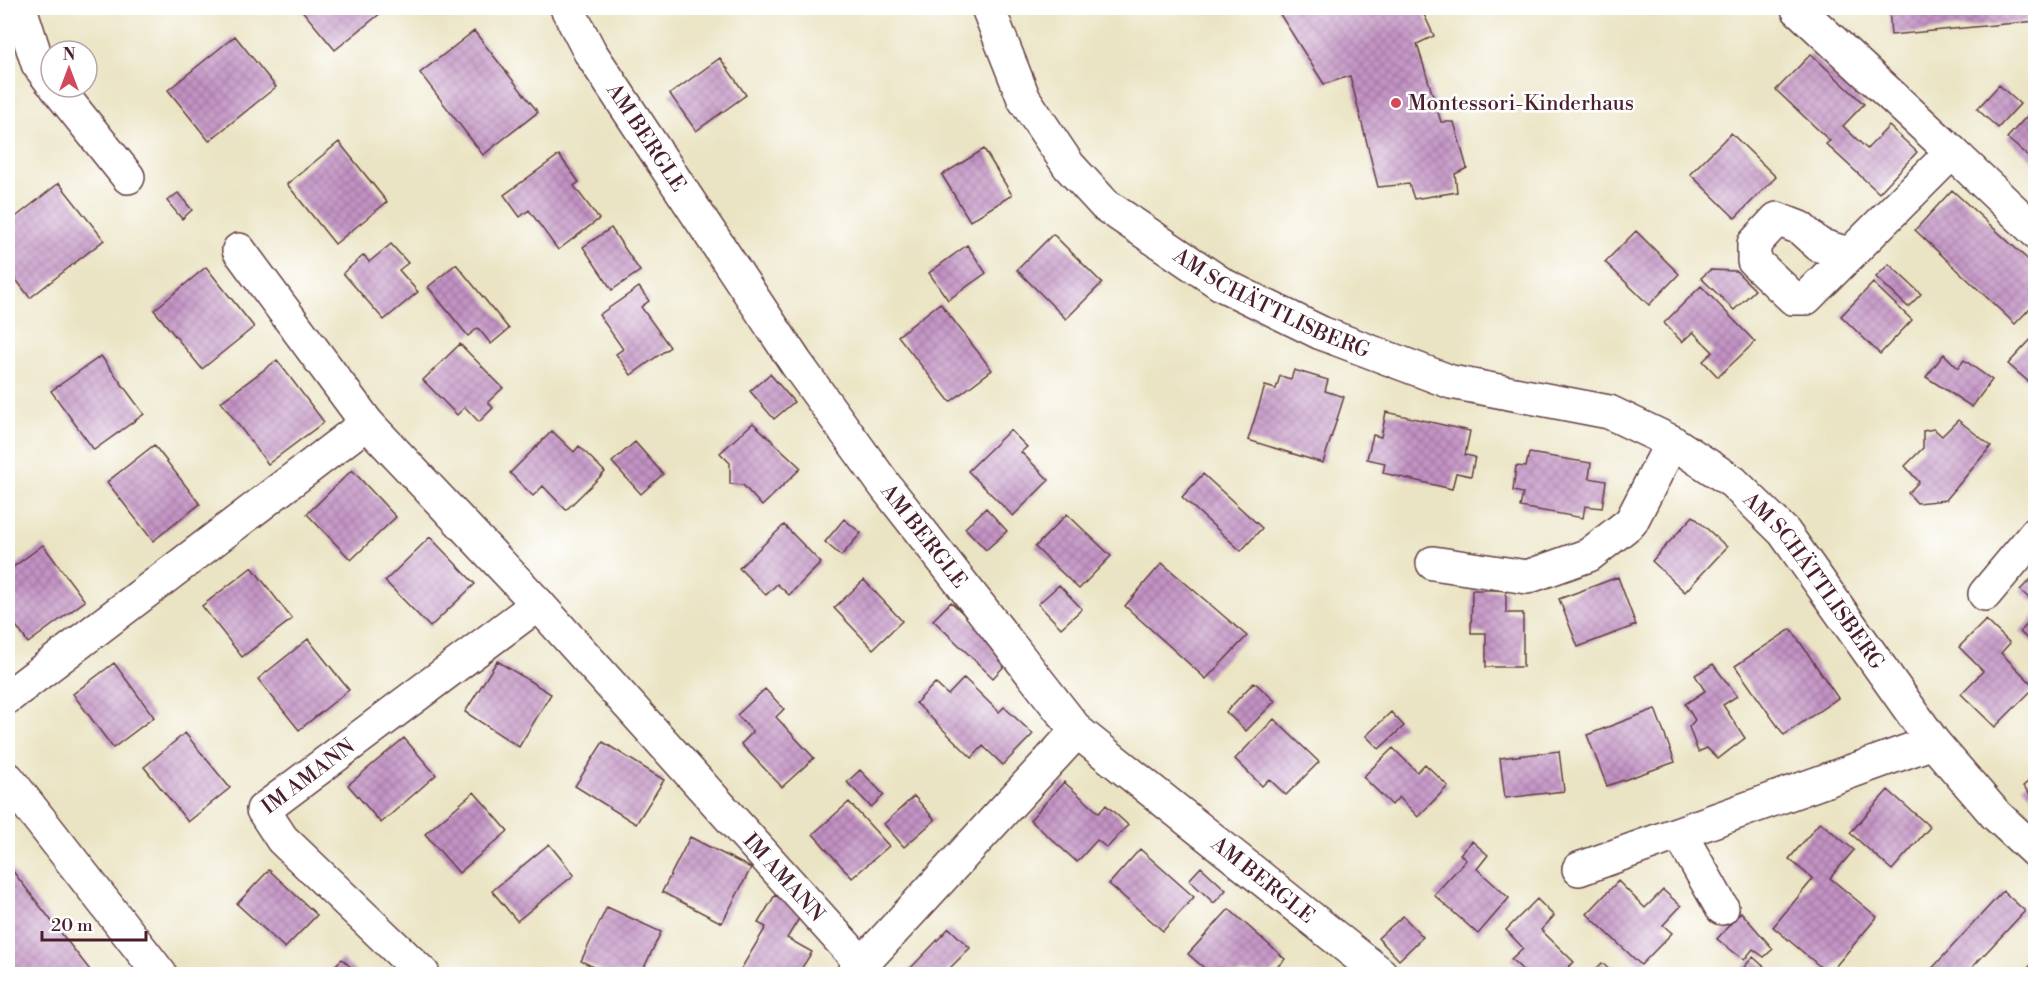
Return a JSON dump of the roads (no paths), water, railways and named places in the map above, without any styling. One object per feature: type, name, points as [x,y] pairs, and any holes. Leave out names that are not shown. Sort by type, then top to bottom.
[{"type":"street","points":[[20,8],[39,65]]},
{"type":"street","name":"AM BERGLE","points":[[567,8],[590,52],[720,252],[796,363],[886,487],[1077,731],[1381,975]]},
{"type":"street","name":"AM SCHÄTTLISBERG","points":[[988,8],[1024,99],[1069,166],[1105,205],[1223,285],[1321,333],[1451,382],[1609,412],[1672,442],[1733,482],[1784,532],[1934,742],[1996,815],[2036,852]]},
{"type":"street","points":[[1798,9],[2036,232]]},
{"type":"street","points":[[66,99],[128,177]]},
{"type":"street","points":[[1848,254],[1952,152]]},
{"type":"street","name":"IM AMANN","points":[[239,250],[367,423],[538,604],[858,969]]},
{"type":"street","points":[[8,697],[367,423]]},
{"type":"street","points":[[1433,564],[1476,572],[1527,577],[1589,555],[1631,522],[1672,442]]},
{"type":"street","points":[[1985,594],[2036,533]]},
{"type":"street","name":"IM AMANN","points":[[423,975],[282,839],[263,810],[538,604]]},
{"type":"street","points":[[858,969],[1077,731]]},
{"type":"street","points":[[1579,869],[1934,742]]},
{"type":"street","points":[[8,779],[159,975]]},
{"type":"street","points":[[1680,834],[1722,908]]},
{"type":"place","name":"Montessori-Kinderhaus","points":[[1396,103]]}]
